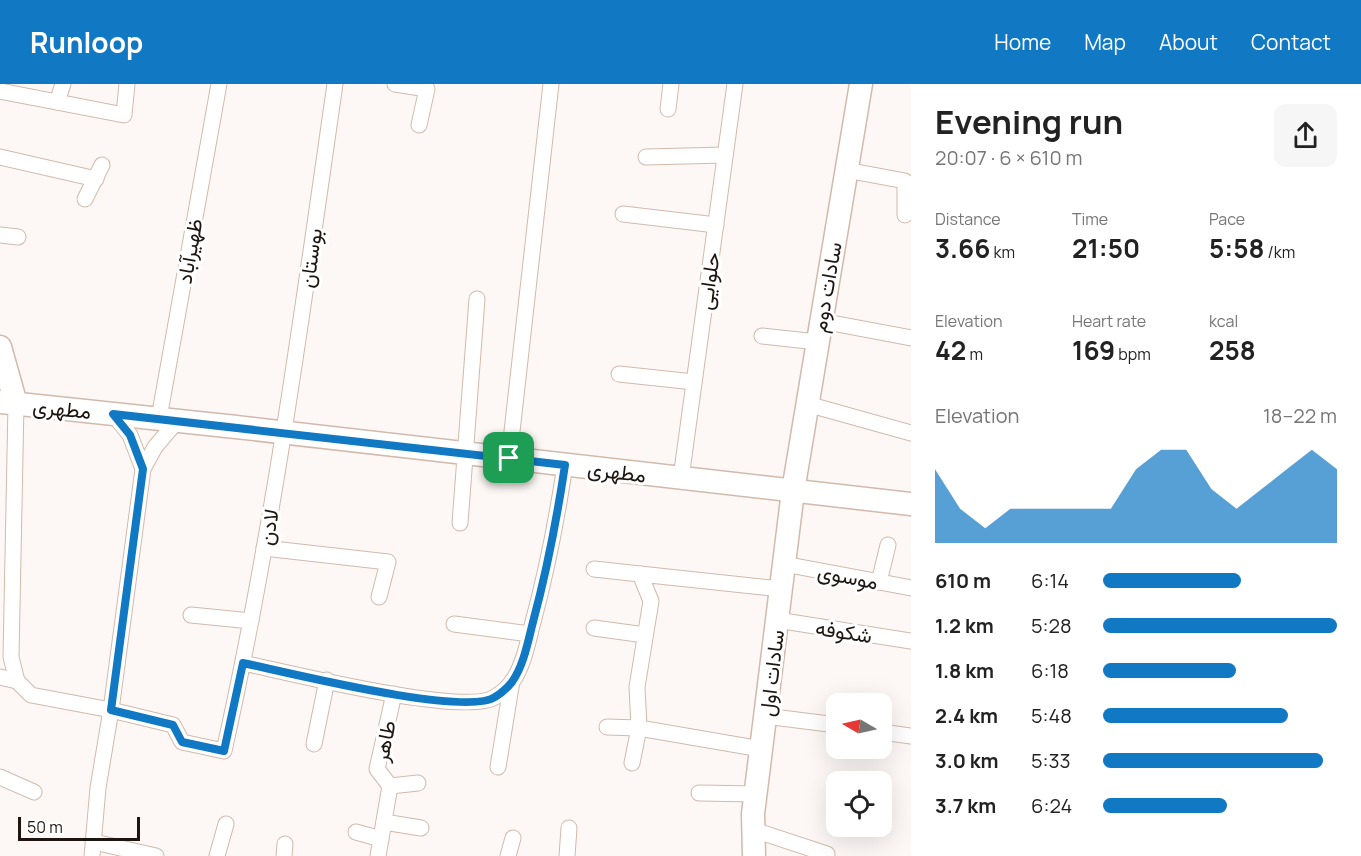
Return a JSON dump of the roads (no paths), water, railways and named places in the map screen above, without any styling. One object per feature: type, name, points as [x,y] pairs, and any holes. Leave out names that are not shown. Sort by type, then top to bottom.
[{"type":"street","points":[[57,102],[63,84]]},
{"type":"street","points":[[0,91],[124,115],[127,84]]},
{"type":"street","name":"ظهیرآباد","points":[[168,419],[219,84]]},
{"type":"street","name":"بوستان","points":[[285,432],[335,84]]},
{"type":"street","points":[[395,84],[427,89],[419,125]]},
{"type":"street","points":[[509,458],[551,84]]},
{"type":"street","points":[[668,109],[671,84]]},
{"type":"street","name":"حلوایی","points":[[681,478],[735,84]]},
{"type":"street","name":"سادات دوم","points":[[793,491],[861,84]]},
{"type":"street","points":[[646,157],[725,155]]},
{"type":"street","points":[[0,157],[99,172],[86,199]]},
{"type":"street","points":[[846,170],[906,181],[905,215]]},
{"type":"street","points":[[623,214],[716,225]]},
{"type":"street","points":[[0,236],[18,237]]},
{"type":"street","points":[[460,523],[477,299]]},
{"type":"street","points":[[762,336],[819,331],[911,338]]},
{"type":"street","points":[[0,347],[8,403],[6,618],[10,657],[16,681]]},
{"type":"street","points":[[619,374],[694,382]]},
{"type":"street","name":"مطهری","points":[[8,403],[285,432],[911,504]]},
{"type":"street","points":[[807,404],[911,434]]},
{"type":"street","points":[[113,414],[130,435],[143,469]]},
{"type":"street","points":[[156,856],[93,849],[98,788],[111,710],[143,469],[168,419]]},
{"type":"street","name":"لادن","points":[[111,710],[173,725],[182,742],[224,751],[243,663],[285,432]]},
{"type":"street","points":[[498,767],[512,681],[525,655],[558,513],[565,465]]},
{"type":"street","name":"سادات اول","points":[[754,856],[756,794],[793,491]]},
{"type":"street","points":[[879,582],[888,545]]},
{"type":"street","points":[[264,548],[388,562],[379,597]]},
{"type":"street","name":"موسوی","points":[[784,564],[911,588]]},
{"type":"street","points":[[594,568],[781,589]]},
{"type":"street","points":[[632,763],[639,728],[637,687],[651,601],[640,574]]},
{"type":"street","points":[[191,615],[251,621]]},
{"type":"street","name":"شکوفه","points":[[777,620],[911,641]]},
{"type":"street","points":[[454,624],[530,634]]},
{"type":"street","points":[[594,628],[645,636]]},
{"type":"street","points":[[243,663],[424,700],[464,703],[493,699],[512,681]]},
{"type":"street","points":[[0,677],[16,681],[31,695],[111,710]]},
{"type":"street","points":[[314,744],[327,681]]},
{"type":"street","name":"طاهر","points":[[378,856],[390,786],[377,770],[394,694]]},
{"type":"street","points":[[765,716],[826,724]]},
{"type":"street","points":[[608,727],[639,728],[761,749]]},
{"type":"street","points":[[892,733],[911,736]]},
{"type":"street","points":[[0,777],[34,792]]},
{"type":"street","points":[[390,786],[417,783]]},
{"type":"street","points":[[699,793],[756,794]]},
{"type":"street","points":[[384,822],[421,828]]},
{"type":"street","points":[[216,856],[226,824]]},
{"type":"street","points":[[567,856],[569,828]]},
{"type":"street","points":[[754,830],[827,855]]},
{"type":"street","points":[[356,832],[381,839]]},
{"type":"street","points":[[508,856],[513,838]]}]
